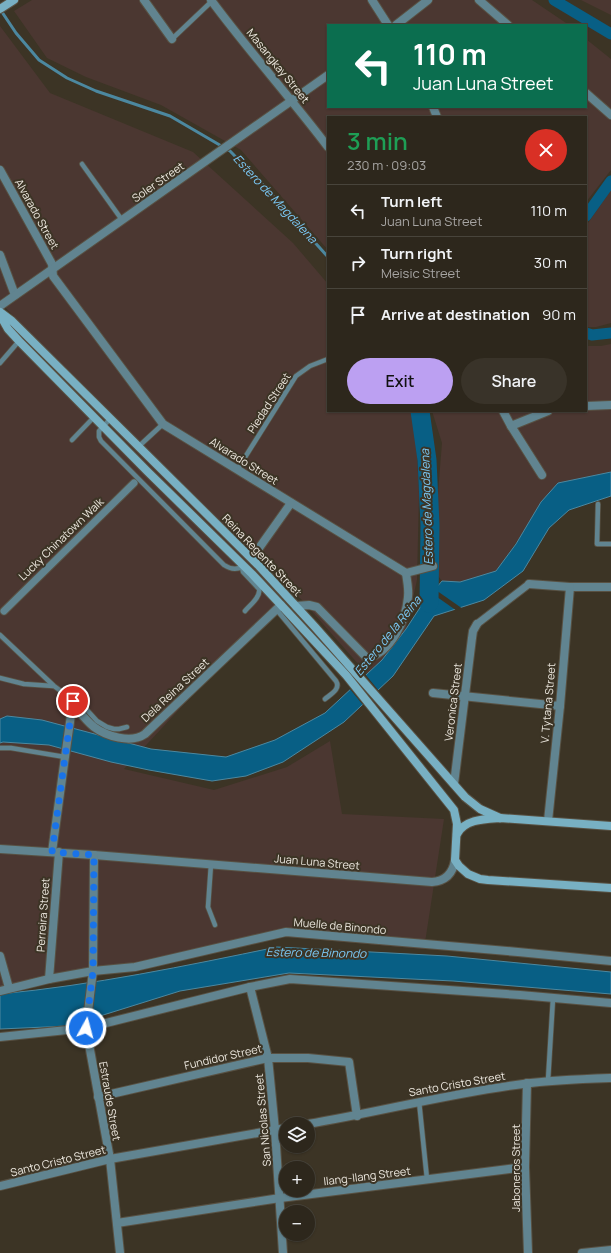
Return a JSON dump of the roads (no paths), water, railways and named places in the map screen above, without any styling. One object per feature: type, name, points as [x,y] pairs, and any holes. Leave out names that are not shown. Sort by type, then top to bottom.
[{"type":"main road","points":[[0,9],[13,1]]},
{"type":"main road","name":"Reina Regente Street","points":[[0,312],[12,322],[252,558],[466,797],[485,811],[500,818]]},
{"type":"main road","name":"Reina Regente Street","points":[[0,315],[8,329],[19,341],[243,566],[279,607],[346,675],[454,810],[457,819],[455,860]]},
{"type":"main road","points":[[457,835],[462,828],[473,822],[500,818],[611,826]]},
{"type":"main road","points":[[455,860],[463,871],[480,879],[611,888]]},
{"type":"street","points":[[144,0],[172,39]]},
{"type":"street","points":[[372,0],[387,24]]},
{"type":"street","points":[[397,24],[428,0]]},
{"type":"street","points":[[479,0],[507,24]]},
{"type":"street","name":"Masangkay Street","points":[[211,1],[327,146]]},
{"type":"street","name":"Soler Street","points":[[0,306],[327,76]]},
{"type":"street","points":[[587,94],[611,115]]},
{"type":"street","name":"Alvarado Street","points":[[0,170],[52,264],[54,276],[163,424],[406,573]]},
{"type":"street","points":[[0,255],[15,295]]},
{"type":"street","points":[[587,406],[611,405]]},
{"type":"street","points":[[504,412],[542,475]]},
{"type":"street","points":[[511,426],[546,412]]},
{"type":"street","name":"Lucky Chinatown Walk","points":[[4,611],[134,483]]},
{"type":"street","points":[[252,558],[291,503]]},
{"type":"street","points":[[296,606],[309,605],[317,607],[367,658],[374,657],[391,643],[406,614],[408,596],[406,573],[433,566]]},
{"type":"street","points":[[477,624],[529,584],[570,587],[611,587]]},
{"type":"street","name":"V. Tytana Street","points":[[548,821],[570,587]]},
{"type":"street","name":"Dela Reina Street","points":[[73,704],[91,725],[103,732],[119,737],[139,737],[145,734],[279,607]]},
{"type":"street","name":"Veronica Street","points":[[454,784],[473,631],[477,624]]},
{"type":"street","points":[[433,693],[560,706]]},
{"type":"street","name":"Perreira Street","points":[[50,979],[56,852],[65,754],[73,704]]},
{"type":"street","name":"Juan Luna Street","points":[[0,849],[56,852],[432,882],[438,882],[448,877],[455,860]]},
{"type":"street","name":"Estraude Street","points":[[94,855],[93,971],[86,1024],[110,1159],[120,1253]]},
{"type":"street","name":"Muelle de Binondo","points":[[0,991],[50,979],[93,971],[135,966],[286,932],[611,961]]},
{"type":"street","points":[[0,956],[9,988]]},
{"type":"street","points":[[0,1038],[86,1024],[290,979],[520,994],[611,1004]]},
{"type":"street","name":"San Nicolas Street","points":[[250,987],[268,1058],[275,1130],[283,1253]]},
{"type":"street","name":"Fundidor Street","points":[[98,1097],[268,1058],[308,1058],[349,1062],[357,1116]]},
{"type":"street","name":"Santo Cristo Street","points":[[315,1123],[357,1116],[420,1101],[527,1083],[610,1078]]},
{"type":"street","name":"Jaboneros Street","points":[[527,1083],[525,1168],[528,1253]]},
{"type":"street","name":"Santo Cristo Street","points":[[0,1186],[110,1159],[279,1129]]},
{"type":"street","name":"Ilang-Ilang Street","points":[[117,1223],[280,1198],[525,1168]]},
{"type":"street","points":[[582,1253],[611,1250]]},
{"type":"lane","points":[[172,39],[211,1]]},
{"type":"lane","points":[[82,164],[122,220]]},
{"type":"lane","points":[[0,363],[19,341]]},
{"type":"lane","name":"Piedad Street","points":[[237,470],[296,376],[310,366],[327,359]]},
{"type":"lane","points":[[72,440],[94,417]]},
{"type":"lane","points":[[110,419],[102,426],[98,433],[101,441],[224,565],[234,569],[238,569],[243,566]]},
{"type":"lane","points":[[138,447],[163,424]]},
{"type":"lane","points":[[598,504],[597,544],[611,544]]},
{"type":"lane","points":[[243,566],[243,572],[260,591],[259,595],[245,611]]},
{"type":"lane","points":[[279,607],[338,684],[336,690],[325,699]]},
{"type":"lane","points":[[0,634],[73,704],[87,710],[103,725],[114,729],[127,727]]},
{"type":"lane","points":[[0,678],[24,684],[54,686]]},
{"type":"lane","points":[[0,748],[65,754]]},
{"type":"lane","points":[[211,864],[208,907],[215,925]]},
{"type":"lane","points":[[548,1081],[554,998]]},
{"type":"lane","points":[[420,1101],[427,1179]]},
{"type":"water","points":[[611,472],[611,496],[569,510],[549,528],[523,571],[484,600],[434,616],[393,676],[344,722],[283,762],[246,776],[212,781],[111,762],[49,745],[0,743],[0,719],[7,716],[42,720],[151,749],[226,757],[275,740],[325,713],[382,660],[406,629],[423,603],[442,581],[460,582],[496,571],[516,544],[541,502],[558,483]]},
{"type":"water","name":"Estero de Binondo","points":[[277,947],[447,956],[611,972],[611,994],[453,981],[289,973],[180,991],[68,1026],[0,1029],[0,994],[70,986],[174,968]]},
{"type":"waterway","points":[[554,0],[611,34]]},
{"type":"waterway","name":"Estero de Magdalena","points":[[0,9],[16,33],[39,60],[67,78],[96,91],[170,116],[230,151],[266,188],[327,256]]},
{"type":"waterway","points":[[587,215],[611,181]]},
{"type":"waterway","points":[[587,333],[592,335],[611,333]]},
{"type":"waterway","name":"Estero de Magdalena","points":[[420,412],[427,460],[430,525],[429,603]]},
{"type":"water label","name":"Estero de la Reina","points":[[388,636]]}]
